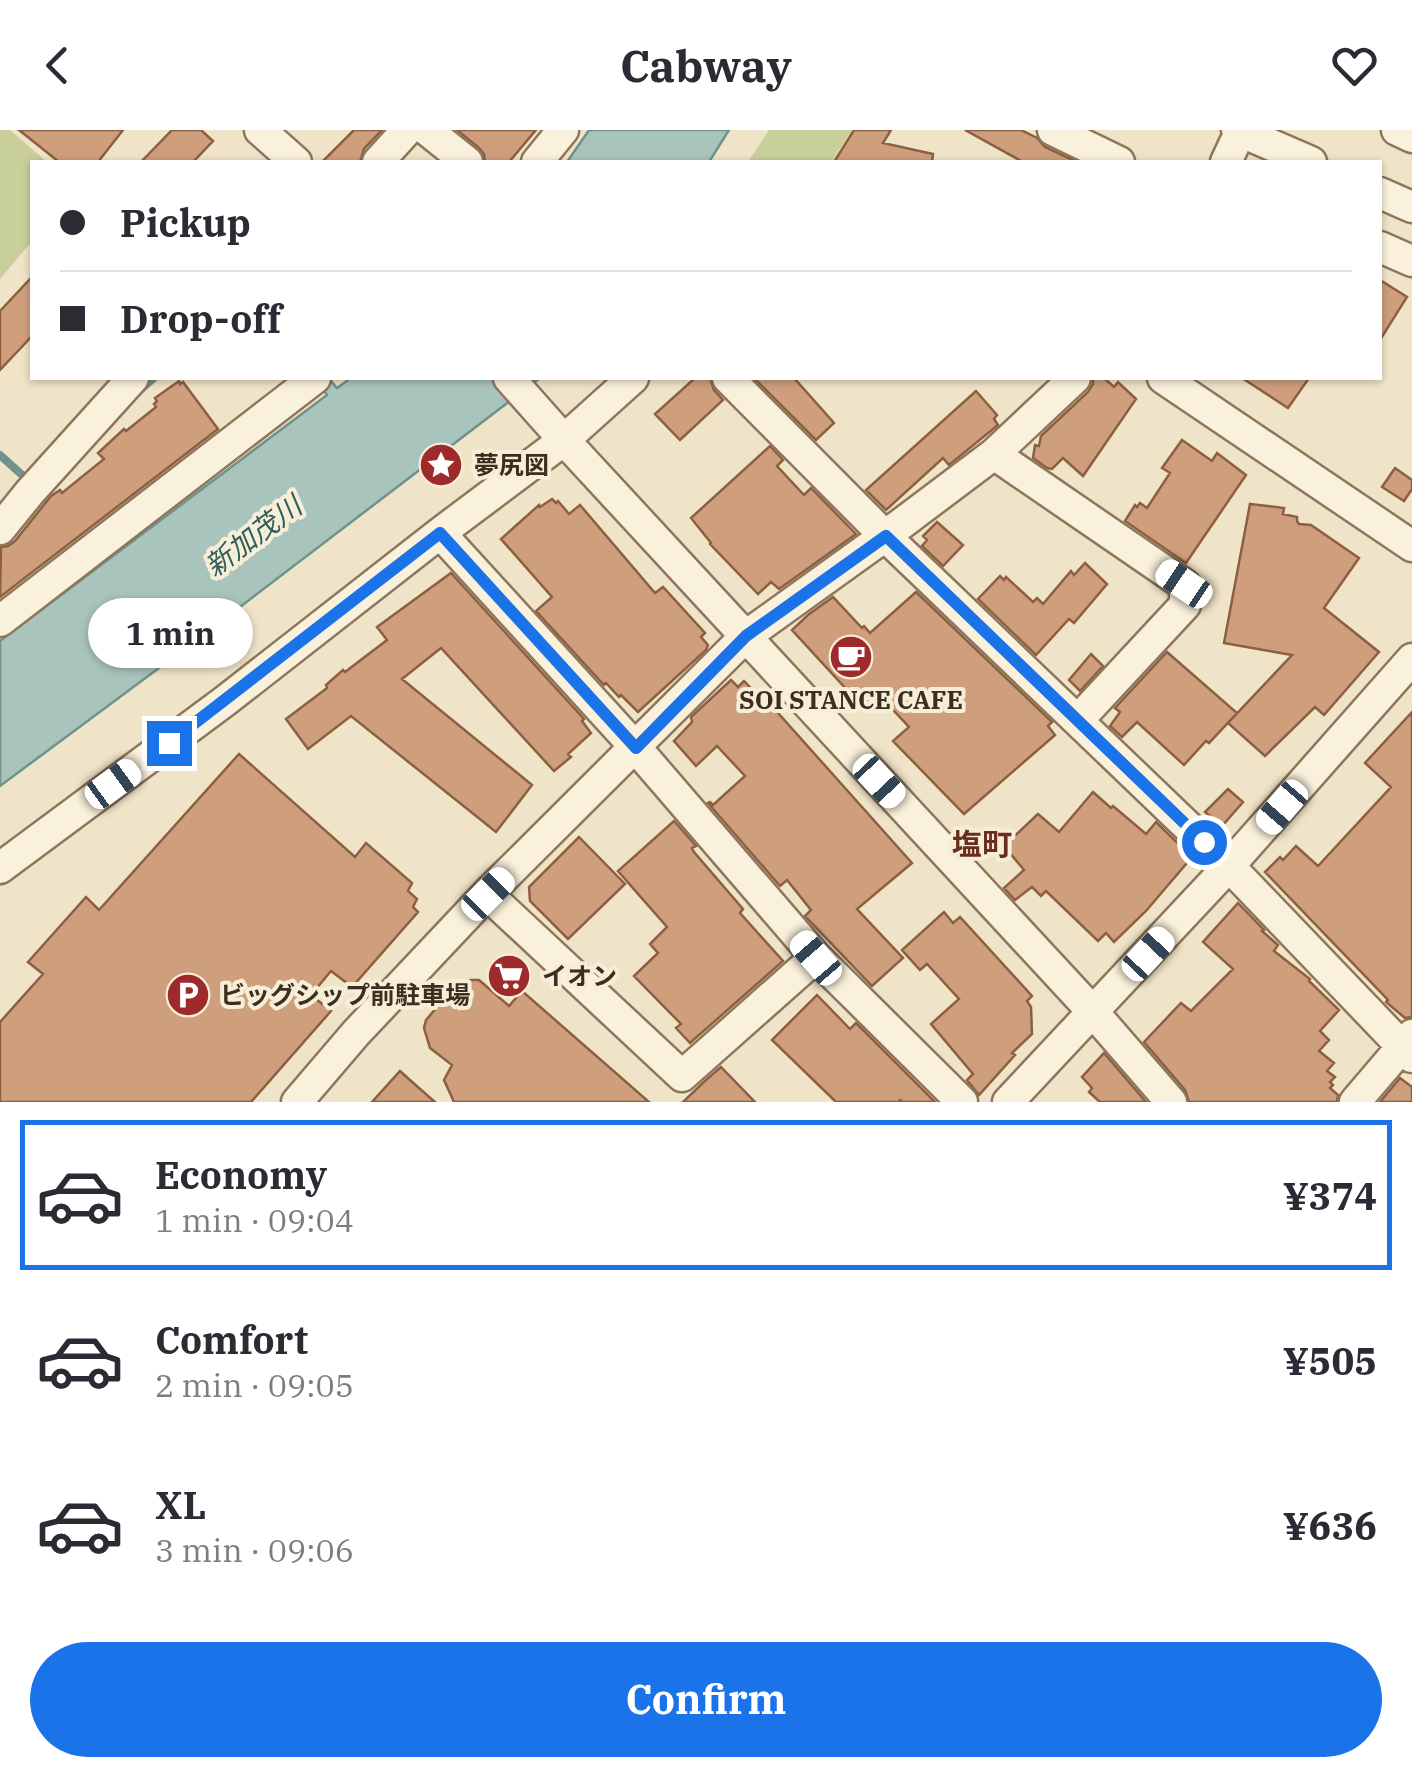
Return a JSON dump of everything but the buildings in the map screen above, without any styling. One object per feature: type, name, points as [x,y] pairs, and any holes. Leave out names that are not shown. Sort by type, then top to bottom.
[{"type":"street","points":[[260,130],[294,160]]},
{"type":"street","points":[[380,160],[407,130]]},
{"type":"street","points":[[427,130],[464,160]]},
{"type":"street","points":[[539,160],[563,130]]},
{"type":"street","points":[[1053,130],[1115,160]]},
{"type":"street","points":[[1227,160],[1240,130],[1307,160]]},
{"type":"street","points":[[1398,130],[1412,136]]},
{"type":"street","points":[[1382,194],[1412,207]]},
{"type":"street","points":[[1382,248],[1412,261]]},
{"type":"street","points":[[0,529],[131,380]]},
{"type":"street","points":[[0,621],[312,380]]},
{"type":"street","points":[[0,868],[226,701],[564,440],[631,380]]},
{"type":"street","points":[[730,380],[1409,1046],[1354,1102]]},
{"type":"street","points":[[296,1102],[488,894],[746,636],[994,454],[1074,380]]},
{"type":"street","points":[[1166,380],[1412,546]]},
{"type":"street","points":[[519,388],[1093,1012],[1171,1102]]},
{"type":"street","points":[[994,454],[1184,584],[1186,605],[1078,720]]},
{"type":"street","points":[[440,533],[636,748],[816,958],[962,1102]]},
{"type":"street","points":[[1008,1102],[1229,866],[1412,659]]},
{"type":"street","points":[[488,894],[682,1076],[816,958]]},
{"type":"green space","points":[[0,130],[10,130],[45,160],[30,160],[30,243],[0,279]]},
{"type":"green space","points":[[769,130],[852,130],[832,160],[749,160]]},
{"type":"water","points":[[589,130],[729,130],[710,160],[568,160]]},
{"type":"water","name":"新加茂川","points":[[330,380],[337,388],[348,380],[537,380],[0,786],[0,641],[327,395],[321,386]]},
{"type":"waterway","points":[[139,391],[152,380]]},
{"type":"waterway","points":[[0,455],[30,482]]},
{"type":"place","name":"夢尻図","points":[[441,465]]},
{"type":"place","name":"SOI STANCE CAFE","points":[[851,657]]},
{"type":"place","name":"イオン","points":[[509,976]]},
{"type":"place","name":"ビッグシップ前駐車場","points":[[188,995]]},
{"type":"district","name":"塩町","points":[[982,845]]},
{"type":"route","points":[[169,743],[440,533],[636,748],[746,636],[886,536],[1204,842]]}]
